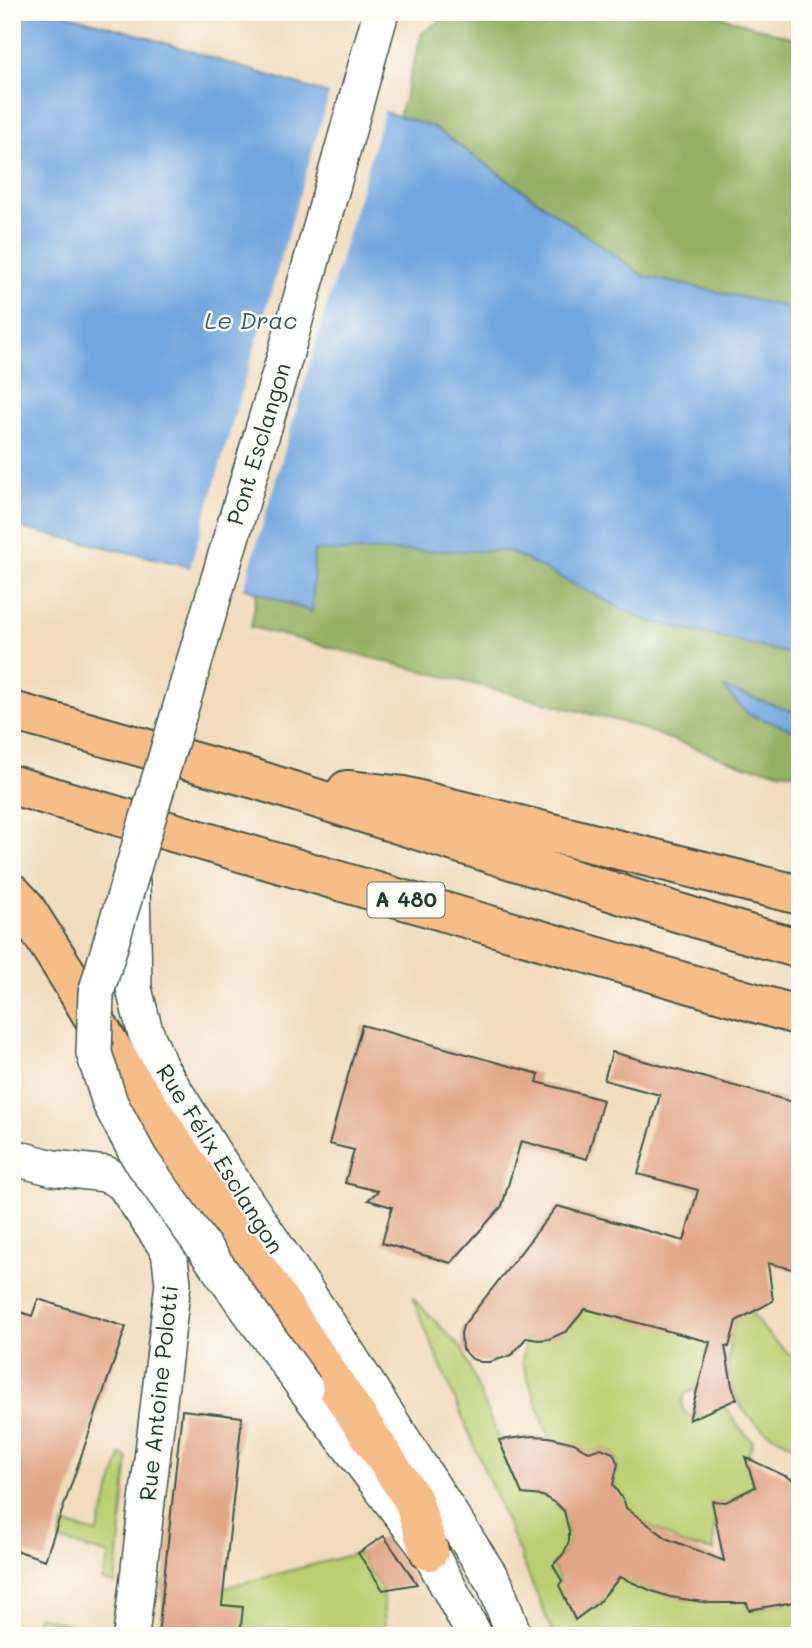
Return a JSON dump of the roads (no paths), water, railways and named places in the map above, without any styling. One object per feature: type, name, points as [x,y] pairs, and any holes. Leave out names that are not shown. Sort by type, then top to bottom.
[{"type":"highway","points":[[12,711],[255,779],[800,949]]},
{"type":"highway","points":[[255,779],[403,796],[800,895]]},
{"type":"highway","name":"A 480","points":[[12,785],[800,1016]]},
{"type":"highway","points":[[12,893],[24,906],[62,965],[126,1072],[413,1500],[429,1551]]},
{"type":"street","name":"Pont Esclangon","points":[[131,874],[285,356],[381,15]]},
{"type":"street","name":"Rue Félix Esclangon","points":[[131,874],[134,989],[145,1031],[160,1067],[495,1584],[514,1636]]},
{"type":"street","points":[[131,874],[96,993],[94,1053],[110,1103],[140,1159],[305,1388],[429,1551],[475,1636]]},
{"type":"street","name":"Rue Antoine Polotti","points":[[12,1157],[53,1168],[106,1174],[123,1184],[169,1251],[173,1283],[131,1636]]},
{"type":"water","name":"Le Drac","points":[[12,12],[58,12],[433,127],[644,276],[800,310],[800,656],[642,619],[509,551],[314,551],[312,612],[180,564],[12,526]]},
{"type":"water","points":[[723,688],[800,714],[800,732],[748,714]]}]
